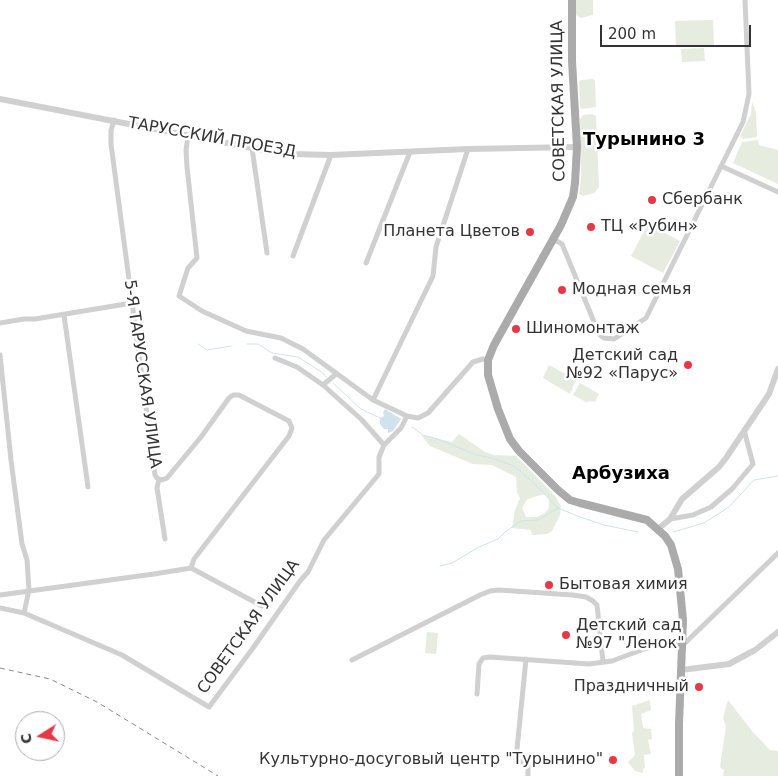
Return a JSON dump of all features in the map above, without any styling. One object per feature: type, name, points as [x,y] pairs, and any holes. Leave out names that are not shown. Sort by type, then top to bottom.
[{"type":"main road","name":"СОВЕТСКАЯ УЛИЦА","points":[[488,360],[494,345],[554,239],[567,214],[573,197],[576,183],[577,147],[572,61],[572,0]]},
{"type":"main road","points":[[488,360],[488,375],[507,433],[519,451],[539,472],[570,500],[647,520],[658,529],[671,545],[675,556],[684,620],[679,776]]},
{"type":"street","points":[[554,239],[562,244],[599,334],[604,338],[614,339],[646,318],[743,122],[749,102],[750,73],[745,0]]},
{"type":"street","name":"ТАРУССКИЙ ПРОЕЗД","points":[[0,99],[291,154],[331,155],[468,149],[577,147]]},
{"type":"street","name":"5-Я ТАРУССКАЯ УЛИЦА","points":[[114,120],[111,131],[111,144],[155,475],[162,480],[167,478],[233,395],[239,395],[289,421],[292,428],[289,436],[194,559],[190,568]]},
{"type":"street","points":[[188,136],[186,167],[197,258],[188,268],[179,296],[202,311],[246,331],[281,338],[303,349],[373,400],[407,416],[418,418],[428,413],[473,362],[483,359],[488,360]]},
{"type":"street","points":[[252,148],[267,253]]},
{"type":"street","points":[[373,400],[433,276],[436,247],[468,149]]},
{"type":"street","points":[[366,263],[410,152]]},
{"type":"street","points":[[293,256],[331,155]]},
{"type":"street","points":[[721,166],[778,192]]},
{"type":"street","points":[[0,323],[64,315],[132,303]]},
{"type":"street","points":[[64,315],[88,487]]},
{"type":"street","points":[[0,355],[13,479],[22,544],[27,560],[28,590],[24,613]]},
{"type":"street","points":[[275,358],[297,367],[323,385],[362,420],[384,445],[401,428],[407,416]]},
{"type":"street","points":[[658,529],[670,518],[682,499],[720,466],[769,394],[778,369]]},
{"type":"street","points":[[323,385],[336,374]]},
{"type":"street","points":[[670,518],[693,515],[711,507],[732,489],[753,464],[744,430]]},
{"type":"street","name":"СОВЕТСКАЯ УЛИЦА","points":[[0,608],[24,613],[122,655],[209,707],[308,572],[324,540],[379,474],[379,457],[384,445]]},
{"type":"street","points":[[159,479],[157,488],[165,539]]},
{"type":"street","points":[[478,694],[480,664],[483,658],[588,664],[612,661],[651,647],[670,643],[683,645],[778,553]]},
{"type":"street","points":[[0,595],[190,568],[262,606]]},
{"type":"street","points":[[352,660],[480,595],[498,590],[573,595],[586,597],[593,601],[597,605],[603,662]]},
{"type":"street","points":[[682,670],[729,664],[755,650],[778,632]]},
{"type":"street","points":[[526,659],[516,759],[528,766],[528,776]]},
{"type":"shaded area","points":[[576,0],[593,0],[593,15],[581,18],[576,15]]},
{"type":"shaded area","points":[[713,20],[714,46],[676,47],[675,21]]},
{"type":"shaded area","points":[[704,48],[705,61],[682,62],[681,49]]},
{"type":"shaded area","points":[[593,79],[595,81],[596,107],[582,109],[580,107],[579,82],[581,80]]},
{"type":"shaded area","points":[[752,102],[756,112],[757,137],[743,139],[740,136],[751,114]]},
{"type":"shaded area","points":[[592,114],[596,116],[599,187],[594,193],[583,196],[579,194],[581,177],[580,119],[583,115]]},
{"type":"shaded area","points":[[758,140],[759,145],[778,150],[778,184],[733,163],[742,142]]},
{"type":"shaded area","points":[[648,224],[680,241],[663,273],[631,256]]},
{"type":"shaded area","points":[[549,365],[576,380],[570,394],[543,378]]},
{"type":"shaded area","points":[[580,383],[599,394],[595,402],[586,402],[573,395]]},
{"type":"shaded area","points":[[459,434],[485,452],[494,455],[516,456],[555,496],[561,506],[560,515],[552,531],[547,534],[532,535],[531,530],[512,528],[515,510],[520,498],[517,492],[516,477],[492,465],[473,464],[430,446],[421,435],[452,442]],"holes":[[[545,494],[549,500],[549,508],[545,513],[537,517],[526,517],[522,508],[527,499]]]},
{"type":"shaded area","points":[[427,632],[438,633],[436,654],[425,653]]},
{"type":"shaded area","points":[[650,700],[651,710],[641,714],[643,728],[651,729],[652,739],[648,740],[651,754],[644,755],[645,768],[643,773],[635,771],[628,762],[635,755],[632,733],[634,731],[632,706]]},
{"type":"shaded area","points":[[728,700],[752,731],[770,750],[778,751],[778,776],[723,776],[724,770],[720,767],[726,726],[723,718]]},
{"type":"water","points":[[385,409],[401,419],[393,431],[388,433],[388,429],[384,429],[380,424],[380,418],[384,416],[383,412]]},
{"type":"waterway","points":[[198,344],[207,350],[232,346]]},
{"type":"waterway","points":[[247,344],[258,344],[272,353],[298,357],[323,373],[326,377]]},
{"type":"waterway","points":[[333,383],[361,409],[380,418]]},
{"type":"waterway","points":[[412,427],[423,435],[438,439],[476,455],[492,458],[514,466],[558,508],[604,525],[638,532]]},
{"type":"waterway","points":[[673,532],[704,523],[729,507],[754,480],[778,476]]},
{"type":"waterway","points":[[440,566],[452,563],[479,547],[498,539],[521,521],[538,520],[558,508]]},
{"type":"railway","points":[[0,668],[50,679],[97,702],[218,776]]},
{"type":"place","name":"Сбербанк","points":[[652,200]]},
{"type":"place","name":"ТЦ «Рубин»","points":[[591,227]]},
{"type":"place","name":"Планета Цветов","points":[[530,232]]},
{"type":"place","name":"Модная семья","points":[[562,290]]},
{"type":"place","name":"Шиномонтаж","points":[[516,329]]},
{"type":"place","name":"Детский сад №92 «Парус»","points":[[688,365]]},
{"type":"place","name":"Бытовая химия","points":[[549,585]]},
{"type":"place","name":"Детский сад №97 \"Ленок\"","points":[[566,635]]},
{"type":"place","name":"Праздничный","points":[[699,687]]},
{"type":"place","name":"Культурно-досуговый центр \"Турынино\"","points":[[613,760]]},
{"type":"district","name":"Турынино 3","points":[[644,140]]},
{"type":"district","name":"Арбузиха","points":[[621,474]]}]
